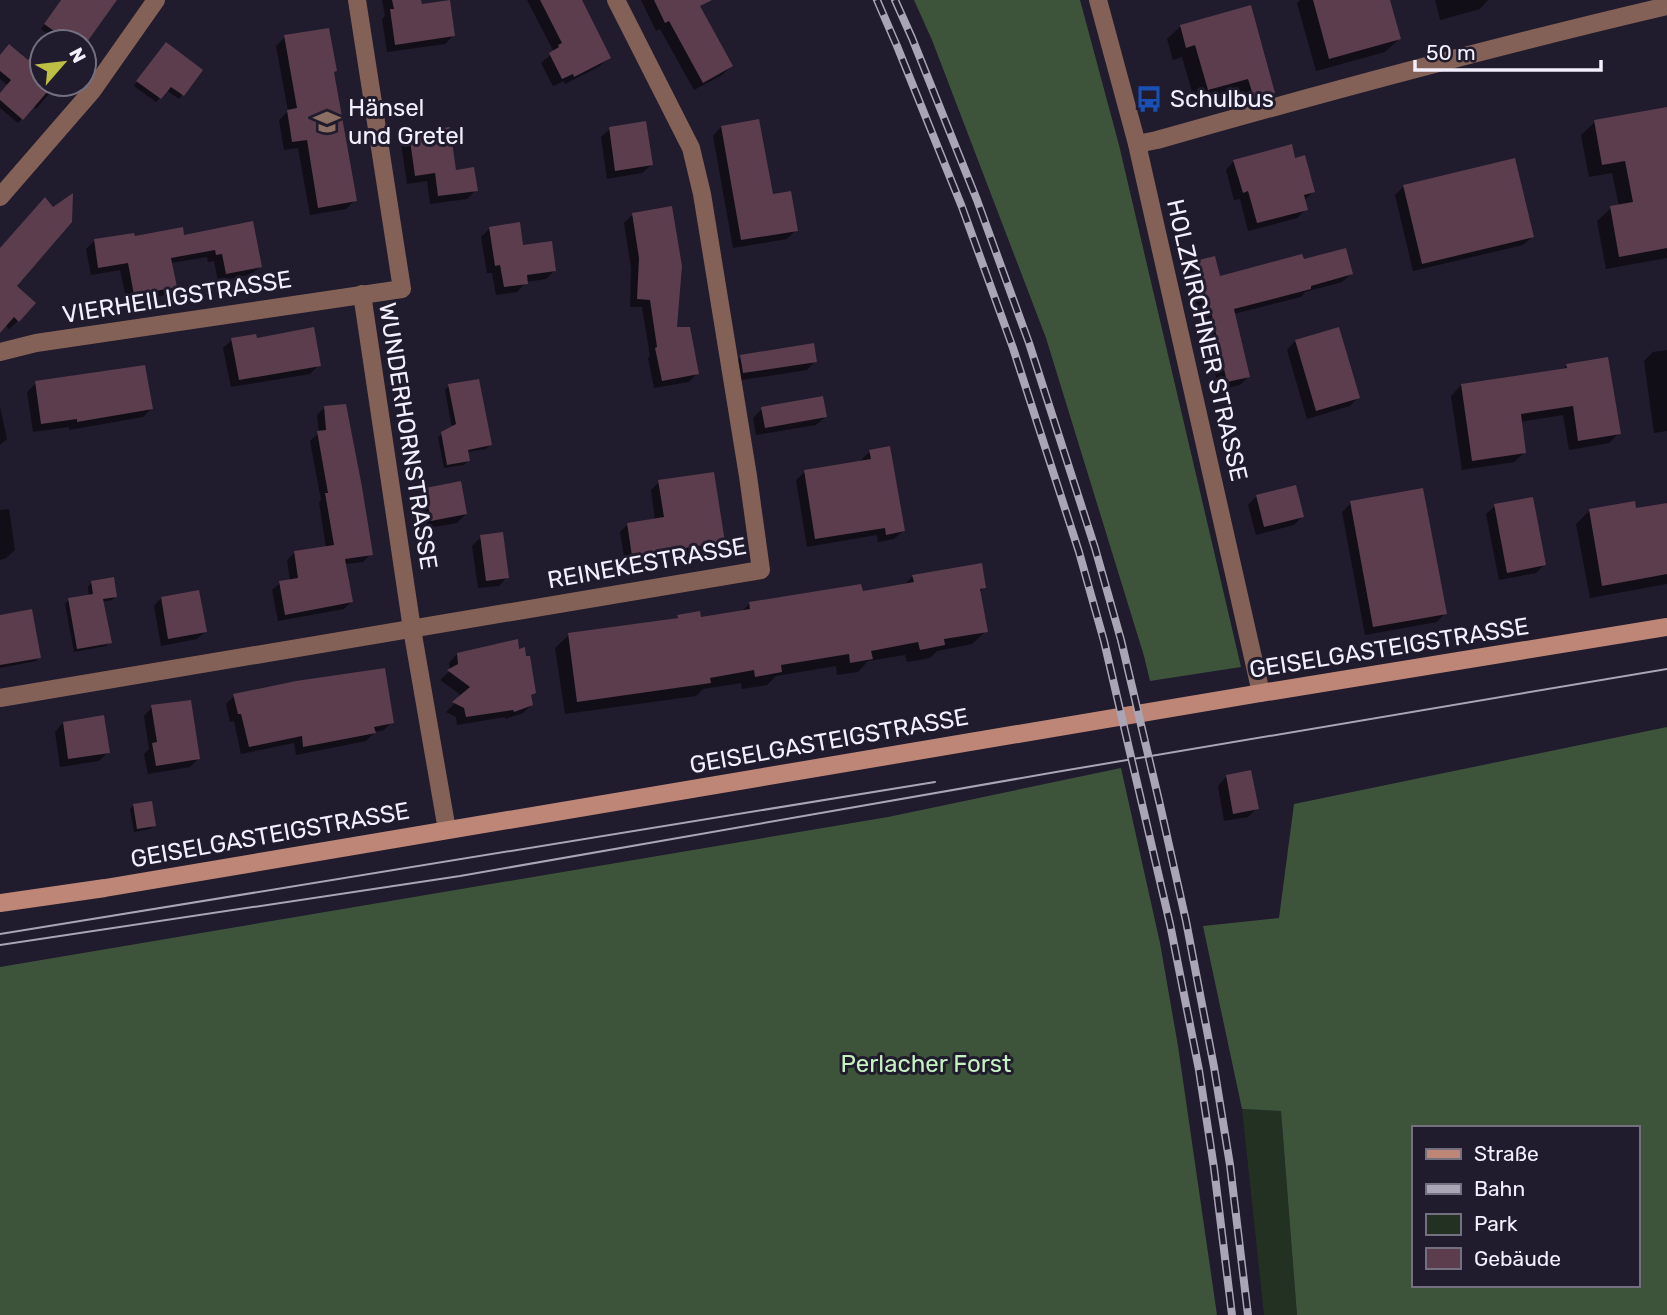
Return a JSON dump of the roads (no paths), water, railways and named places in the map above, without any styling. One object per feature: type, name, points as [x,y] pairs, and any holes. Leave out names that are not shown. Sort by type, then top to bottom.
[{"type":"main road","name":"GEISELGASTEIGSTRASSE","points":[[0,903],[105,888],[1667,627]]},
{"type":"street","points":[[0,197],[92,91],[156,0]]},
{"type":"street","name":"WUNDERHORNSTRASSE","points":[[357,0],[402,289],[362,294],[412,629],[447,830]]},
{"type":"street","name":"REINEKESTRASSE","points":[[0,698],[761,570],[706,220],[691,148],[616,0]]},
{"type":"street","name":"HOLZKIRCHNER STRASSE","points":[[1098,0],[1137,144],[1261,693]]},
{"type":"street","points":[[1137,144],[1541,35],[1667,6]]},
{"type":"street","name":"VIERHEILIGSTRASSE","points":[[0,352],[36,343],[362,294]]},
{"type":"tram line","points":[[0,945],[460,876],[1667,669]]},
{"type":"tram line","points":[[0,934],[935,782]]},
{"type":"railway","points":[[877,0],[962,207],[1013,348],[1079,552],[1104,641],[1170,924],[1199,1070],[1232,1315]]},
{"type":"railway","points":[[895,0],[977,200],[1029,343],[1095,548],[1121,640],[1186,921],[1214,1067],[1230,1165],[1248,1315]]},
{"type":"place","name":"Schulbus","points":[[1149,99]]},
{"type":"place","name":"Hänsel und Gretel","points":[[327,122]]},
{"type":"park label","name":"Perlacher Forst","points":[[926,1064]]}]
